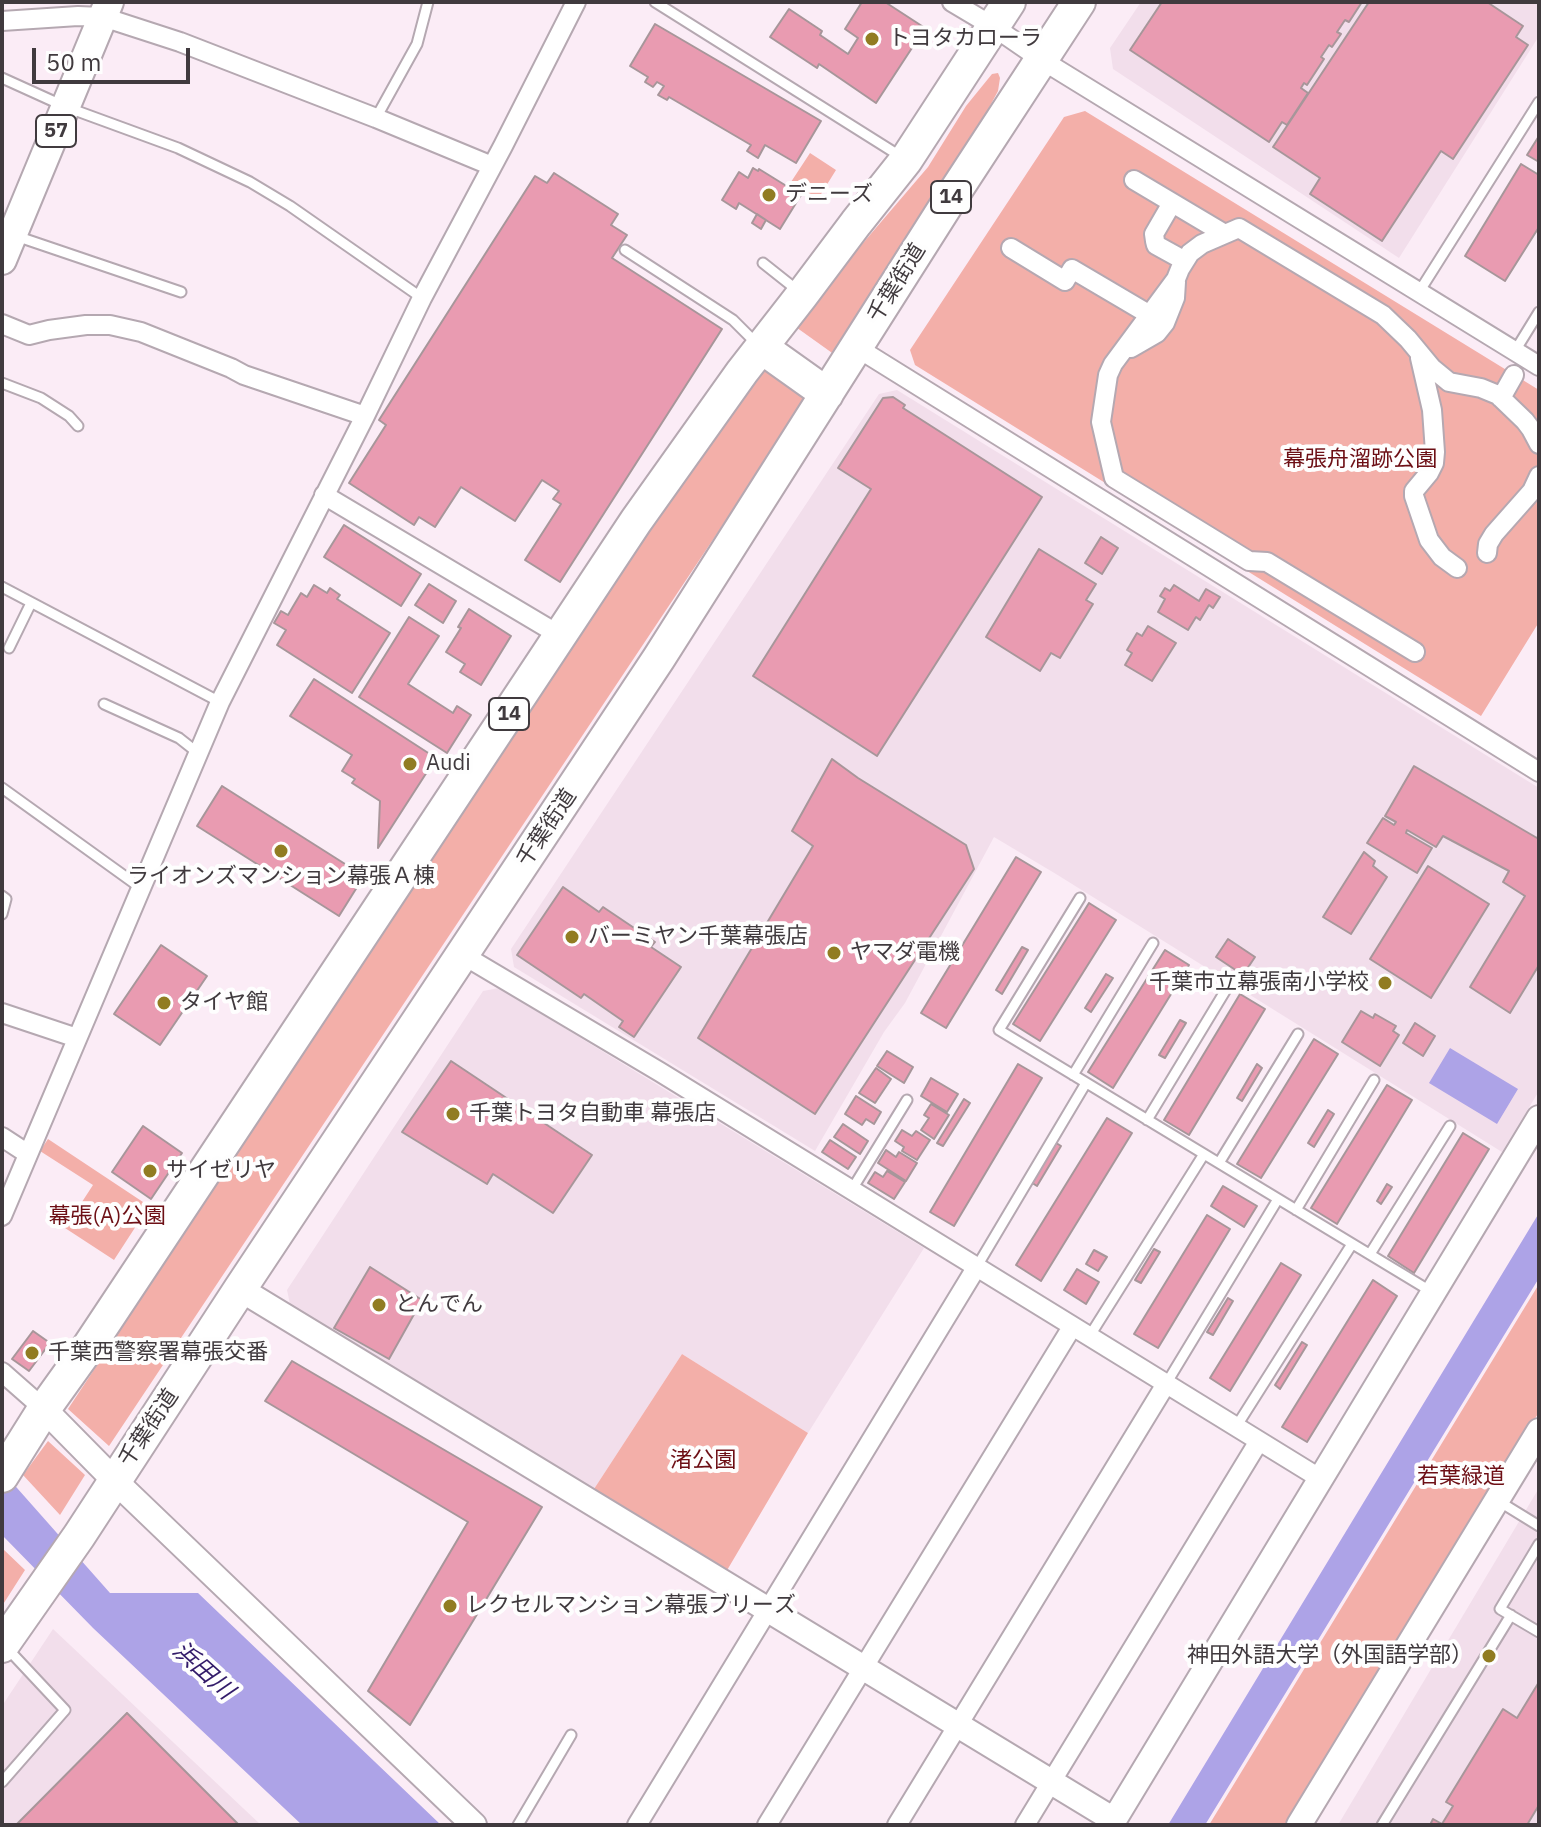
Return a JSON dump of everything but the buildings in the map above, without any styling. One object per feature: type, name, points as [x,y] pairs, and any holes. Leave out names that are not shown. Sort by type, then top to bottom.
[{"type":"highway","name":"千葉街道","points":[[3,1645],[79,1536],[659,658],[1079,2]]},
{"type":"highway","name":"14","points":[[2,1476],[636,521],[761,347],[906,160],[1001,15]]},
{"type":"highway","points":[[761,347],[827,394]]},
{"type":"main road","name":"57","points":[[7,247],[106,10]]},
{"type":"street","points":[[2,1216],[220,702],[422,298],[576,2]]},
{"type":"street","points":[[952,2],[1001,15],[1042,60],[1539,366]]},
{"type":"street","points":[[2,21],[78,16],[106,10],[492,166]]},
{"type":"street","points":[[1134,180],[1172,203],[1237,224],[1383,315],[1449,382],[1490,391],[1501,398],[1525,421],[1539,444]]},
{"type":"street","points":[[1172,203],[1154,234],[1155,241],[1156,245],[1185,261]]},
{"type":"street","points":[[1237,224],[1190,253],[1176,279],[1108,375],[1101,422],[1114,478],[1249,561],[1267,562],[1415,652]]},
{"type":"street","points":[[1011,248],[1065,281],[1072,269],[1150,315]]},
{"type":"street","points":[[1121,354],[1157,333],[1165,323],[1175,298],[1176,279]]},
{"type":"street","points":[[2,324],[29,335],[86,325],[110,325],[141,332],[244,375],[365,416]]},
{"type":"street","points":[[856,347],[1539,772]]},
{"type":"street","points":[[1418,350],[1432,410],[1435,452],[1434,463],[1414,491],[1414,496],[1429,540],[1442,557],[1457,568]]},
{"type":"street","points":[[1501,398],[1514,375]]},
{"type":"street","points":[[1428,395],[1438,385],[1449,382]]},
{"type":"street","points":[[1487,553],[1494,534],[1532,491],[1539,476]]},
{"type":"street","points":[[324,495],[561,636]]},
{"type":"street","points":[[463,955],[660,1072],[1321,1479]]},
{"type":"street","points":[[2,1013],[77,1038]]},
{"type":"street","points":[[240,1289],[958,1725],[1112,1823],[1539,1118]]},
{"type":"street","points":[[2,1137],[28,1154]]},
{"type":"street","points":[[637,1825],[976,1268]]},
{"type":"street","points":[[767,1825],[1072,1327]]},
{"type":"street","points":[[2,1372],[474,1825]]},
{"type":"street","points":[[897,1825],[1166,1384]]},
{"type":"street","points":[[1299,1825],[1539,1431]]},
{"type":"street","points":[[1025,1825],[1259,1441]]},
{"type":"lane","points":[[376,118],[417,44],[428,2]]},
{"type":"lane","points":[[655,2],[906,160]]},
{"type":"lane","points":[[2,78],[66,107],[178,148],[250,182],[290,206],[422,298]]},
{"type":"lane","points":[[1419,292],[1539,102]]},
{"type":"lane","points":[[7,247],[181,292]]},
{"type":"lane","points":[[625,250],[733,320],[761,347]]},
{"type":"lane","points":[[763,263],[802,295]]},
{"type":"lane","points":[[1515,351],[1539,312]]},
{"type":"lane","points":[[2,383],[41,398],[69,416],[78,426]]},
{"type":"lane","points":[[2,587],[220,702]]},
{"type":"lane","points":[[9,648],[31,603]]},
{"type":"lane","points":[[104,704],[179,738],[198,753]]},
{"type":"lane","points":[[2,788],[141,888]]},
{"type":"lane","points":[[2,896],[6,899],[2,914]]},
{"type":"lane","points":[[1080,898],[999,1030],[1432,1292]]},
{"type":"lane","points":[[1073,1075],[1153,943]]},
{"type":"lane","points":[[1147,1120],[1227,988]]},
{"type":"lane","points":[[1219,1163],[1298,1034]]},
{"type":"lane","points":[[1296,1210],[1374,1080]]},
{"type":"lane","points":[[976,1268],[1086,1083]]},
{"type":"lane","points":[[851,1191],[907,1100]]},
{"type":"lane","points":[[1370,1254],[1450,1126]]},
{"type":"lane","points":[[1089,1337],[1204,1154]]},
{"type":"lane","points":[[1166,1384],[1278,1199]]},
{"type":"lane","points":[[1236,1427],[1352,1244]]},
{"type":"lane","points":[[1497,1501],[1539,1526]]},
{"type":"lane","points":[[1539,1544],[1500,1609],[1539,1632]]},
{"type":"lane","points":[[1382,1825],[1511,1615]]},
{"type":"lane","points":[[2,1782],[65,1710],[3,1645]]},
{"type":"lane","points":[[518,1825],[571,1735]]},
{"type":"shaded area","points":[[1141,2],[1539,2],[1539,36],[1399,258],[1113,69],[1110,48]]},
{"type":"shaded area","points":[[897,390],[1539,788],[1539,1091],[1502,1152],[994,837],[905,1003],[884,1032],[815,1151],[514,967],[511,949],[879,394]]},
{"type":"shaded area","points":[[499,988],[924,1248],[808,1433],[682,1354],[594,1489],[290,1304],[287,1290],[483,991]]},
{"type":"shaded area","name":"神田外語大学（外国語学部）","points":[[1539,1488],[1539,1825],[1338,1825]]},
{"type":"shaded area","points":[[53,1629],[261,1825],[2,1825],[2,1706]]},
{"type":"green space","points":[[998,73],[998,91],[983,119],[835,355],[793,325],[928,167],[966,106],[992,74]]},
{"type":"green space","name":"幕張舟溜跡公園","points":[[1085,111],[1539,390],[1539,622],[1481,716],[915,365],[910,350],[1064,117]]},
{"type":"green space","points":[[810,153],[836,170],[818,199],[791,182]]},
{"type":"green space","points":[[760,367],[806,400],[109,1446],[68,1409]]},
{"type":"green space","name":"幕張(A)公園","points":[[48,1139],[149,1206],[114,1260],[65,1228],[93,1185],[40,1151]]},
{"type":"green space","name":"若葉緑道","points":[[1539,1284],[1539,1412],[1287,1825],[1209,1825]]},
{"type":"green space","name":"渚公園","points":[[682,1354],[808,1433],[726,1572],[594,1489]]},
{"type":"green space","points":[[48,1441],[85,1475],[60,1515],[23,1475]]},
{"type":"green space","points":[[2,1548],[25,1570],[2,1606]]},
{"type":"water","points":[[1450,1048],[1518,1089],[1497,1124],[1429,1083]]},
{"type":"water","points":[[1539,1213],[1539,1278],[1205,1825],[1168,1825]]},
{"type":"water","name":"浜田川","points":[[2,1471],[110,1593],[198,1593],[441,1825],[302,1825],[93,1628],[2,1535]]},
{"type":"place","name":"トヨタカローラ","points":[[872,39]]},
{"type":"place","name":"デニーズ","points":[[769,195]]},
{"type":"place","name":"Audi","points":[[410,764]]},
{"type":"place","name":"ライオンズマンション幕張Ａ棟","points":[[281,851]]},
{"type":"place","name":"バーミヤン千葉幕張店","points":[[572,937]]},
{"type":"place","name":"ヤマダ電機","points":[[834,953]]},
{"type":"place","name":"千葉市立幕張南小学校","points":[[1385,983]]},
{"type":"place","name":"タイヤ館","points":[[164,1003]]},
{"type":"place","name":"千葉トヨタ自動車 幕張店","points":[[453,1114]]},
{"type":"place","name":"サイゼリヤ","points":[[150,1171]]},
{"type":"place","name":"とんでん","points":[[379,1305]]},
{"type":"place","name":"千葉西警察署幕張交番","points":[[32,1353]]},
{"type":"place","name":"レクセルマンション幕張ブリーズ","points":[[450,1606]]},
{"type":"place","name":"神田外語大学（外国語学部）","points":[[1489,1656]]}]
